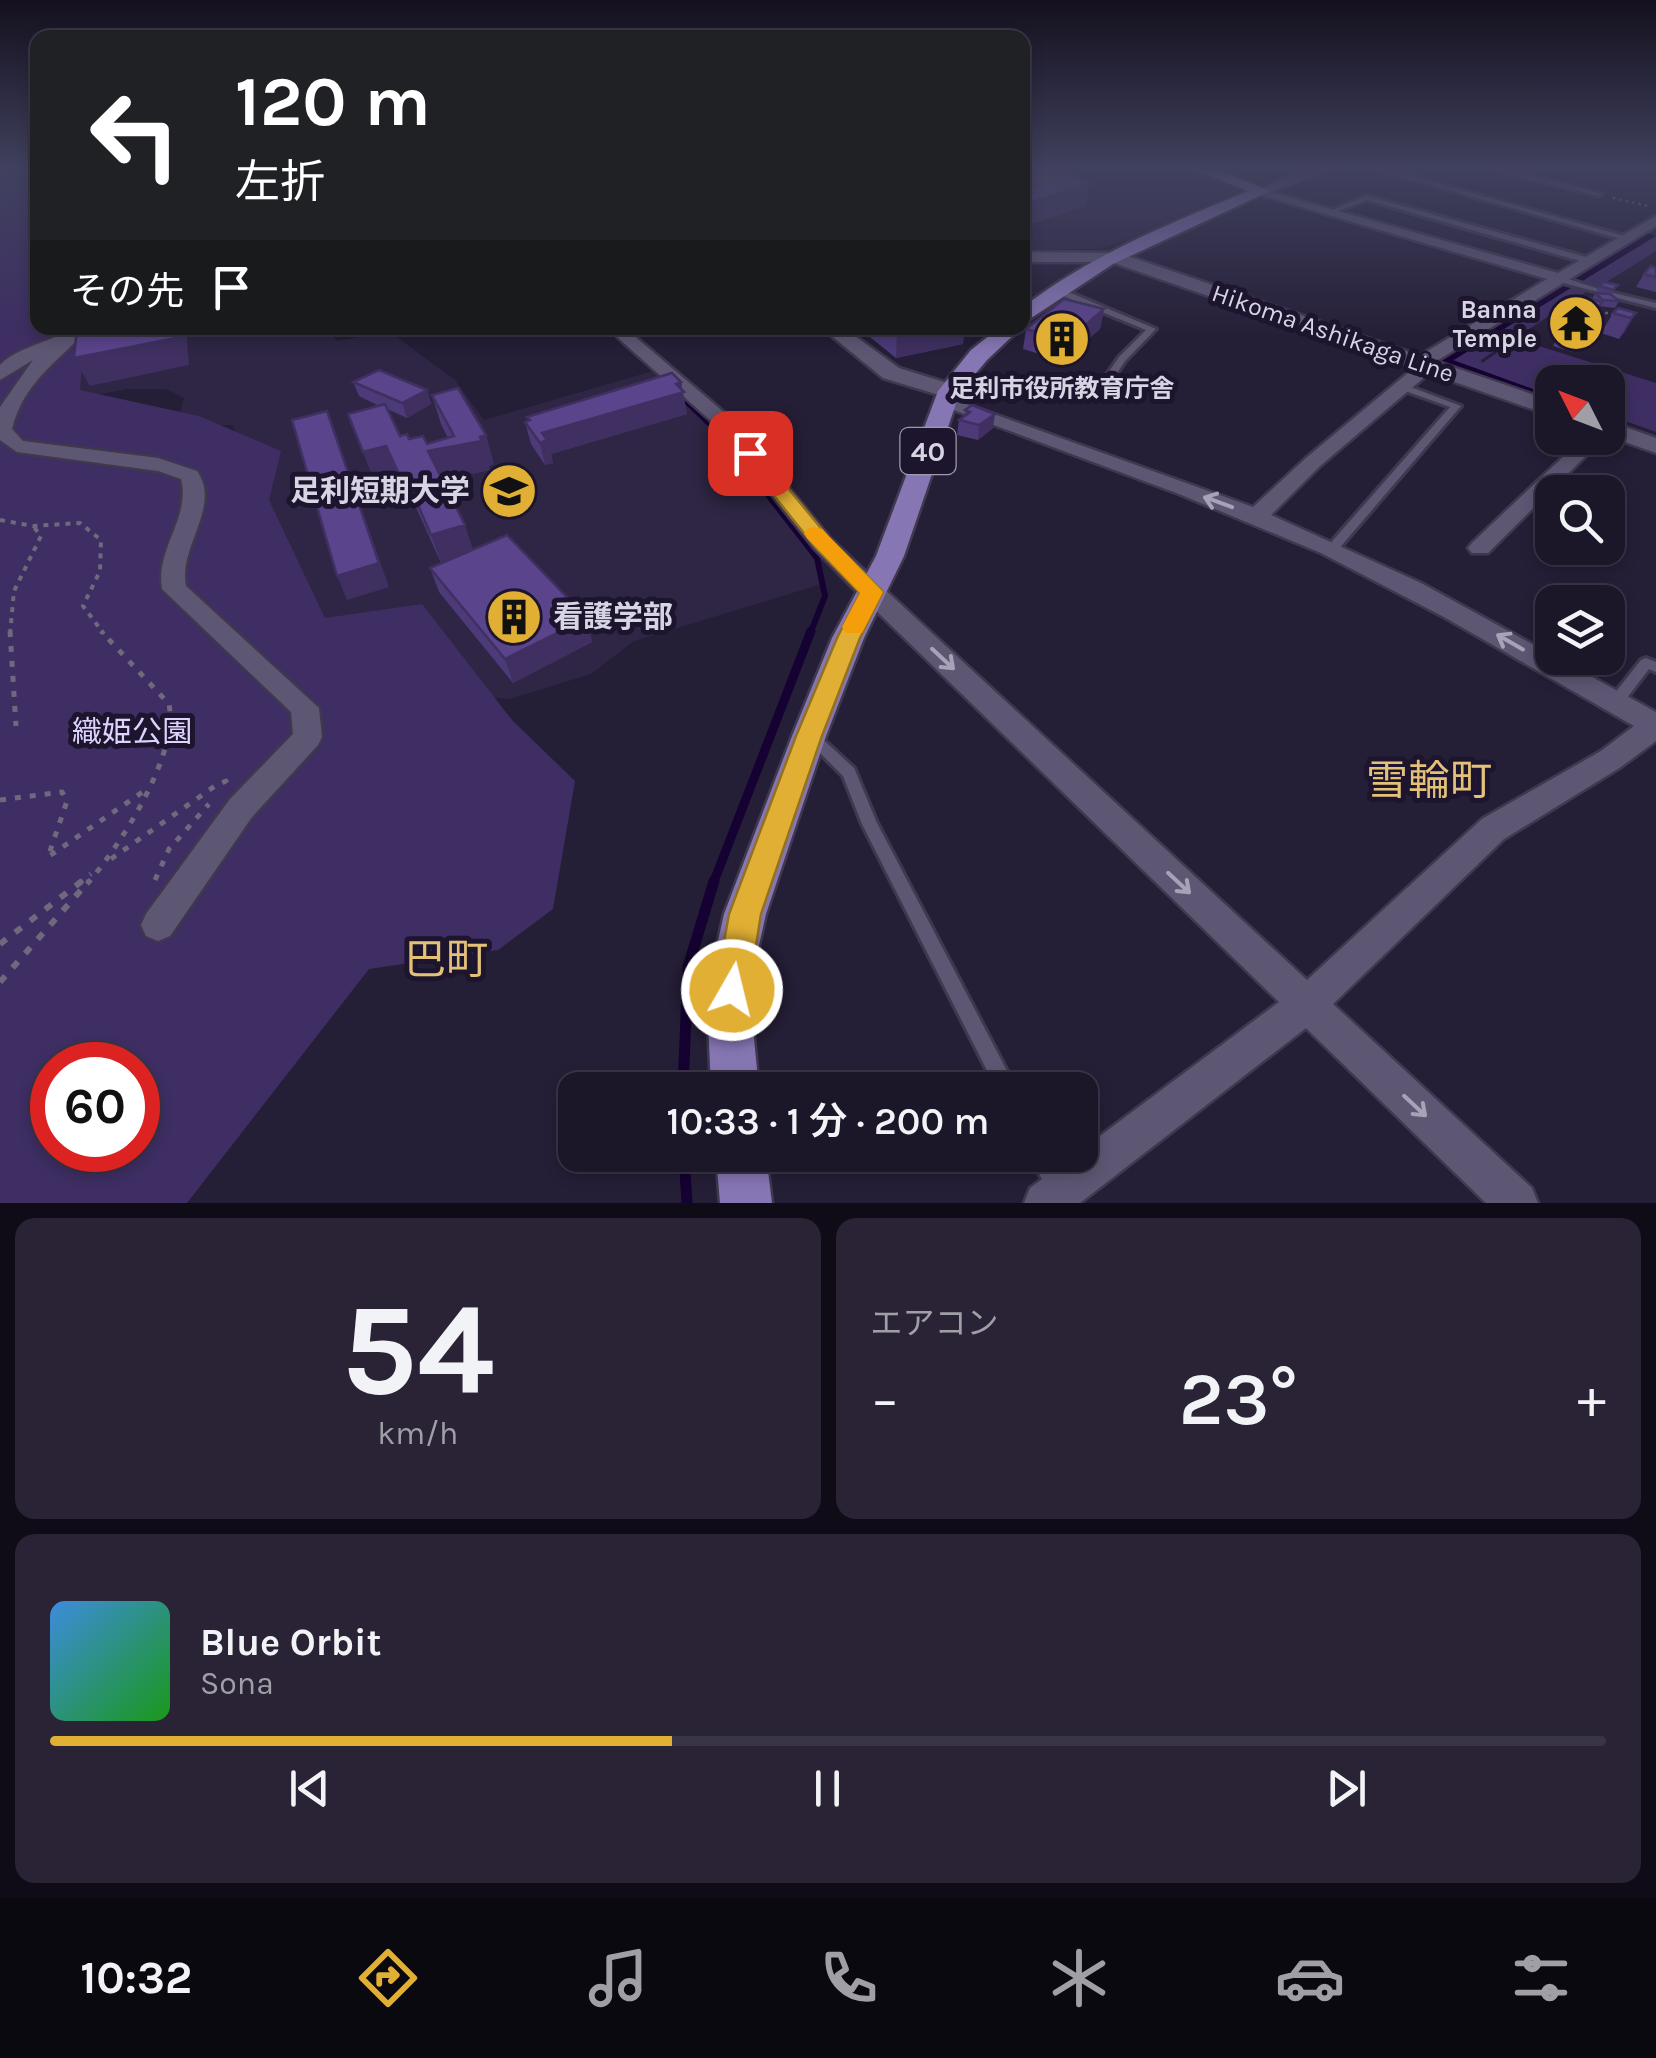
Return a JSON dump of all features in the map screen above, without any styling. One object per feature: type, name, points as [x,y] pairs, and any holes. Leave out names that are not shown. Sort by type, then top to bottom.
[{"type":"main road","points":[[1030,311],[1056,290],[1113,257],[1187,224]]},
{"type":"main road","name":"40","points":[[734,1072],[730,1018],[734,963],[745,914],[809,736],[848,638],[890,556],[947,397],[979,355],[1002,335]]},
{"type":"main road","points":[[743,1172],[746,1203]]},
{"type":"street","points":[[1378,224],[1561,279]]},
{"type":"street","points":[[1257,516],[1424,364],[1590,260],[1652,227]]},
{"type":"street","name":"Hikoma Ashikaga Line","points":[[1030,260],[1113,257],[1535,403]]},
{"type":"street","points":[[1030,263],[1049,270],[1056,290]]},
{"type":"street","points":[[0,375],[13,362],[70,335]]},
{"type":"street","points":[[71,335],[25,382],[2,430],[17,446],[162,464],[186,471],[194,482],[193,506],[173,554],[170,573],[174,589],[306,708],[308,736],[241,808],[158,926]]},
{"type":"street","points":[[622,335],[726,424],[822,542],[872,592],[1517,1203]]},
{"type":"street","points":[[841,335],[892,373],[947,397],[1257,516],[1332,549],[1494,633],[1656,725],[1611,759],[1493,829],[1308,1004],[1057,1200]]},
{"type":"street","points":[[1625,434],[1656,446]]},
{"type":"street","points":[[1480,548],[1576,455]]},
{"type":"lane","points":[[1460,224],[1590,260]]},
{"type":"lane","points":[[1577,224],[1627,238]]},
{"type":"lane","points":[[1561,279],[1598,290]]},
{"type":"lane","points":[[1056,290],[1152,329],[1122,359],[1098,395]]},
{"type":"lane","points":[[1612,294],[1656,306]]},
{"type":"lane","points":[[1332,549],[1456,406],[1400,386]]},
{"type":"lane","points":[[1615,702],[1646,664],[1656,668]]},
{"type":"lane","points":[[809,736],[848,772],[870,824],[998,1072]]},
{"type":"lane","points":[[1046,1172],[1057,1200]]},
{"type":"path","points":[[1599,311],[1614,315]]},
{"type":"path","points":[[0,520],[33,526],[80,523],[100,540],[100,571],[83,606],[87,616],[168,704],[172,720],[147,789],[112,854],[0,982]]},
{"type":"path","points":[[16,726],[10,620],[14,591],[41,536],[33,526]]},
{"type":"path","points":[[0,944],[101,867],[226,781],[227,786],[182,834],[157,869],[157,893]]},
{"type":"path","points":[[0,800],[62,792],[67,802],[60,833],[48,857],[147,789]]},
{"type":"shaded area","points":[[1030,224],[1162,224],[1098,249],[1030,249]]},
{"type":"shaded area","points":[[1646,233],[1656,236],[1453,360],[1535,390],[1535,396],[1445,365],[1439,358]]},
{"type":"shaded area","name":"足利短期大学","points":[[117,335],[332,335],[336,341],[394,335],[455,380],[484,420],[653,371],[694,403],[821,556],[819,585],[634,641],[591,674],[510,699],[462,695],[282,603],[233,425],[201,425],[180,414],[184,398],[166,389],[128,389],[68,400],[82,341]]},
{"type":"green space","name":"織姫公園","points":[[0,224],[30,224],[30,335],[107,335],[84,344],[80,390],[199,416],[281,451],[269,500],[325,618],[422,604],[512,720],[575,781],[553,909],[498,950],[369,969],[187,1203],[0,1203]]},
{"type":"green space","points":[[1656,236],[1656,251],[1600,286],[1580,281]]},
{"type":"green space","points":[[1570,287],[1586,292],[1481,360],[1482,363],[1517,339],[1599,365],[1535,365],[1535,390],[1453,361]]},
{"type":"green space","points":[[1625,373],[1656,383],[1656,432],[1625,421]]},
{"type":"building","points":[[1651,266],[1656,268],[1656,277],[1644,274]]},
{"type":"building","points":[[1604,282],[1618,285],[1613,290],[1599,286]]},
{"type":"building","points":[[1595,293],[1610,294],[1619,301],[1603,300]]},
{"type":"building","points":[[1581,296],[1602,302],[1599,306],[1577,301]]},
{"type":"building","points":[[1064,299],[1104,309],[1067,341],[1030,330],[1030,326]]},
{"type":"building","points":[[1618,308],[1636,313],[1631,318],[1613,313]]},
{"type":"building","points":[[1577,321],[1599,327],[1593,333],[1571,327]]},
{"type":"building","points":[[1564,333],[1583,338],[1576,345],[1557,339]]},
{"type":"building","points":[[76,335],[176,335],[176,338],[74,358]]},
{"type":"building","points":[[379,370],[427,390],[402,403],[353,382]]},
{"type":"building","points":[[672,373],[684,392],[542,433],[547,440],[540,443],[525,422],[530,420],[527,417]]},
{"type":"building","points":[[458,388],[486,435],[480,437],[482,441],[428,451],[465,525],[431,535],[404,473],[399,474],[386,446],[363,452],[348,414],[385,404],[400,436],[423,436],[427,444],[454,436],[432,395]]},
{"type":"building","points":[[972,405],[995,414],[979,425],[959,420],[970,412],[965,410]]},
{"type":"building","points":[[327,411],[379,563],[337,576],[292,420]]},
{"type":"building","name":"看護学部","points":[[507,535],[587,618],[505,659],[430,568]]},
{"type":"waterway","points":[[614,335],[621,340]]},
{"type":"waterway","points":[[678,394],[723,437]]},
{"type":"waterway","points":[[723,437],[817,558],[825,596],[810,634]]},
{"type":"waterway","points":[[713,883],[811,631]]},
{"type":"waterway","points":[[684,1072],[688,967],[713,883]]},
{"type":"waterway","points":[[685,1172],[687,1203]]},
{"type":"slow traffic","points":[[814,533],[872,592],[854,627]]},
{"type":"place","name":"Banna Temple","points":[[1576,323]]},
{"type":"place","name":"足利市役所教育庁舎","points":[[1062,339]]},
{"type":"place","name":"足利短期大学","points":[[509,491]]},
{"type":"place","name":"看護学部","points":[[514,617]]},
{"type":"district","name":"雪輪町","points":[[1429,781]]},
{"type":"district","name":"巴町","points":[[446,960]]},
{"type":"route","points":[[732,990],[745,914],[809,736],[848,638],[872,592],[822,542],[750,453]]}]
